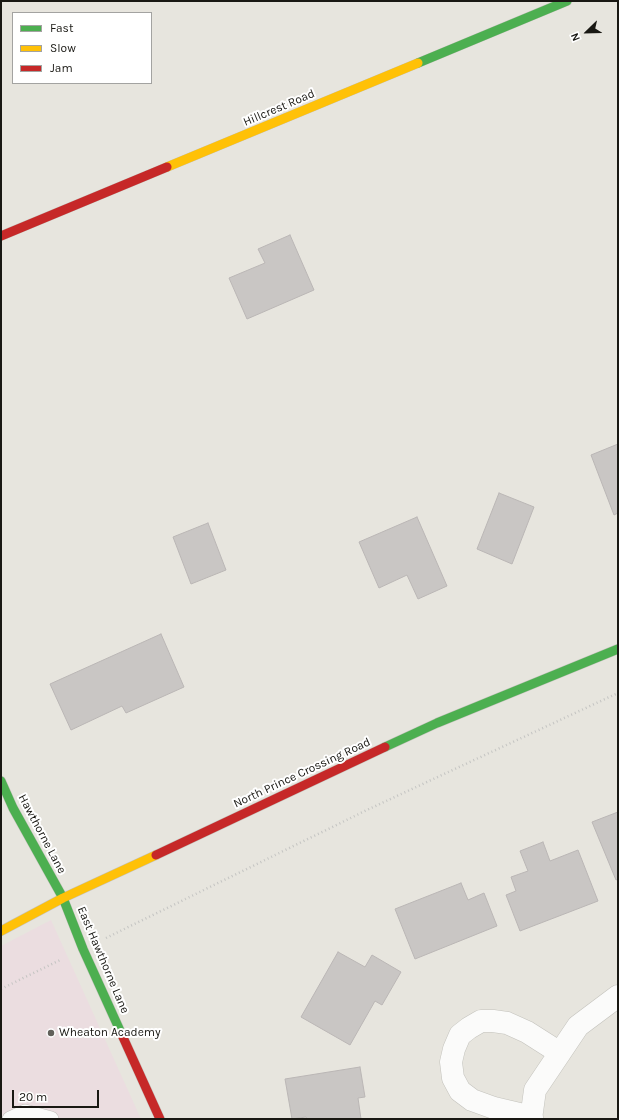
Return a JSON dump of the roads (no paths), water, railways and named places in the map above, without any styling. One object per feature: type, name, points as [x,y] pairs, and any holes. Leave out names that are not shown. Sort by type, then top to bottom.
[{"type":"street","name":"Hillcrest Road","points":[[1,236],[567,1]]},
{"type":"street","name":"North Prince Crossing Road","points":[[1,931],[63,898],[437,723],[618,649]]},
{"type":"street","name":"Hawthorne Lane","points":[[1,781],[13,808],[63,898]]},
{"type":"street","name":"East Hawthorne Lane","points":[[63,898],[83,949],[160,1119]]},
{"type":"street","points":[[560,1053],[527,1032],[507,1023],[481,1021],[468,1028],[460,1035],[450,1062],[453,1078],[460,1091],[472,1100],[494,1108],[531,1118],[535,1090],[560,1053],[578,1026],[618,996]]},
{"type":"lane","points":[[10,1119],[24,1112],[51,1119]]},
{"type":"place","name":"Wheaton Academy","points":[[51,1033]]}]
